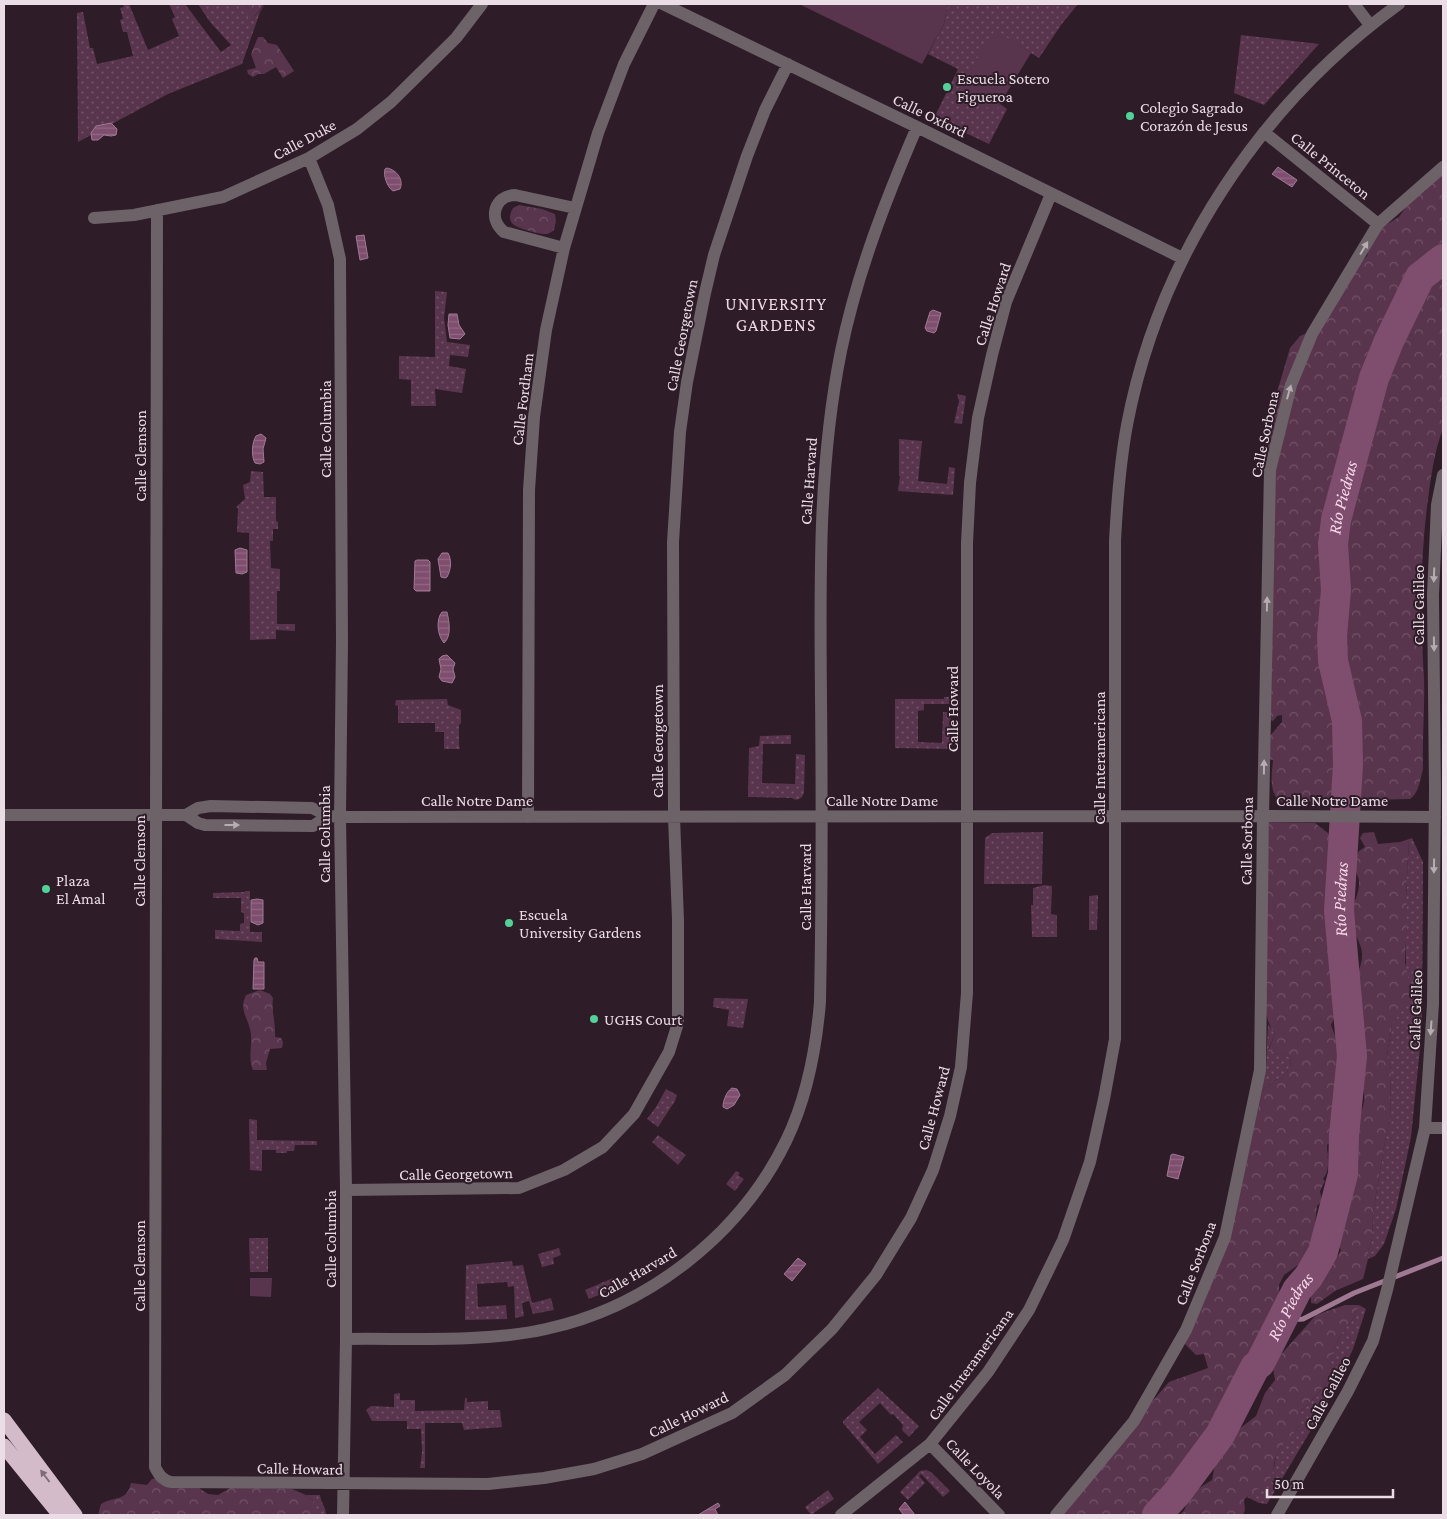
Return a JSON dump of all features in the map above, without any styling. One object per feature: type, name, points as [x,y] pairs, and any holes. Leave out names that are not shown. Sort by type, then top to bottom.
[{"type":"highway","points":[[4,1420],[75,1515]]},
{"type":"highway","points":[[4,1446],[60,1515]]},
{"type":"street","name":"Calle Duke","points":[[94,218],[134,215],[223,197],[309,158],[357,129],[391,102],[456,38],[482,4]]},
{"type":"street","name":"Calle Fordham","points":[[528,816],[529,490],[534,417],[546,330],[564,248],[598,133],[624,64],[654,4]]},
{"type":"street","name":"Calle Oxford","points":[[663,4],[1182,258]]},
{"type":"street","points":[[1354,4],[1370,24]]},
{"type":"street","name":"Calle Interamericana","points":[[841,1515],[930,1444],[988,1372],[1029,1310],[1063,1240],[1090,1162],[1115,1039],[1115,541],[1118,484],[1127,424],[1140,371],[1157,317],[1182,258],[1228,181],[1264,132],[1293,97],[1322,68],[1370,24],[1399,4]]},
{"type":"street","name":"Calle Georgetown","points":[[346,1190],[519,1188],[564,1170],[602,1146],[634,1114],[669,1052],[678,1023],[678,920],[674,817],[673,542],[680,432],[687,382],[705,293],[726,217],[765,110],[788,64]]},
{"type":"street","name":"Calle Harvard","points":[[346,1339],[492,1337],[546,1329],[603,1311],[639,1294],[674,1273],[729,1224],[761,1183],[786,1140],[811,1069],[820,1002],[822,816],[821,515],[829,426],[841,350],[865,258],[890,190],[917,127]]},
{"type":"street","name":"Calle Princeton","points":[[1264,132],[1378,224]]},
{"type":"street","name":"Calle Columbia","points":[[309,158],[328,205],[340,259],[342,641],[334,816],[346,1190],[343,1515]]},
{"type":"street","name":"Calle Sorbona","points":[[1056,1515],[1134,1422],[1186,1330],[1225,1237],[1260,1070],[1270,470],[1291,385],[1312,334],[1378,224],[1443,167]]},
{"type":"street","name":"Calle Howard","points":[[191,1483],[488,1484],[544,1478],[594,1469],[642,1454],[732,1413],[785,1375],[832,1329],[876,1275],[911,1218],[933,1170],[950,1116],[961,1067],[966,1021],[968,817],[967,542],[970,483],[978,418],[1006,302],[1051,194]]},
{"type":"street","points":[[564,248],[504,232],[497,227],[495,213],[500,200],[505,196],[515,195],[575,208]]},
{"type":"street","name":"Calle Clemson","points":[[157,210],[155,1467],[164,1481],[191,1483]]},
{"type":"street","name":"Calle Galileo","points":[[1277,1515],[1348,1391],[1373,1341],[1394,1262],[1425,1128],[1433,1004],[1438,596],[1437,505],[1443,475]]},
{"type":"street","points":[[4,815],[186,814],[198,808],[211,806],[312,808],[334,816]]},
{"type":"street","points":[[186,814],[198,823],[205,825],[313,826],[334,816]]},
{"type":"street","name":"Calle Notre Dame","points":[[334,816],[1435,817]]},
{"type":"street","points":[[1425,1128],[1443,1128]]},
{"type":"street","name":"Calle Loyola","points":[[930,1444],[999,1515]]},
{"type":"green space","points":[[123,4],[129,4],[148,50],[179,36],[172,19],[175,17],[169,4],[185,4],[221,52],[231,45],[210,22],[198,4],[248,4],[246,8],[252,20],[265,4],[260,12],[242,64],[168,94],[78,142],[77,13],[83,12],[90,48],[93,48],[97,64],[133,56],[127,32],[123,32],[120,20],[123,19],[120,8],[124,7]]},
{"type":"green space","points":[[248,4],[264,4],[252,20],[247,18],[246,8]]},
{"type":"green space","points":[[799,4],[948,4],[944,24],[922,64]]},
{"type":"green space","points":[[948,4],[1078,4],[1039,58],[995,31],[994,112],[1000,104],[1007,109],[989,144],[934,118],[958,69],[928,54],[944,24]]},
{"type":"green space","points":[[995,30],[1031,53],[995,112],[958,89]]},
{"type":"green space","points":[[1241,35],[1319,44],[1264,105],[1234,93]]},
{"type":"green space","points":[[258,37],[263,37],[268,43],[277,45],[294,71],[283,78],[276,67],[264,74],[258,74],[253,77],[248,74],[247,70],[256,68],[251,54]]},
{"type":"green space","points":[[1443,173],[1443,429],[1433,468],[1422,561],[1421,608],[1424,701],[1423,769],[1420,782],[1410,799],[1281,802],[1272,788],[1273,760],[1268,759],[1269,737],[1282,722],[1282,715],[1277,716],[1273,721],[1270,720],[1273,550],[1275,539],[1265,528],[1263,519],[1266,502],[1268,436],[1273,406],[1290,348],[1300,336],[1309,332],[1352,272],[1367,256],[1372,240],[1384,226],[1399,217],[1410,201],[1425,191],[1435,178]]},
{"type":"green space","points":[[519,205],[542,209],[555,214],[554,230],[544,234],[528,231],[514,225],[510,215],[513,208]]},
{"type":"green space","points":[[435,291],[447,292],[444,318],[447,342],[470,345],[468,357],[450,355],[449,366],[466,369],[462,393],[435,389],[436,406],[411,406],[411,380],[399,379],[399,356],[435,357]]},
{"type":"green space","points":[[957,394],[966,396],[962,424],[954,423],[959,401]]},
{"type":"green space","points":[[899,439],[922,441],[918,481],[947,484],[949,467],[955,468],[953,495],[898,491],[900,476]]},
{"type":"green space","points":[[251,471],[263,472],[264,497],[276,497],[278,529],[273,529],[273,541],[270,541],[271,568],[280,569],[280,591],[277,591],[277,624],[295,624],[295,631],[276,630],[276,639],[250,640],[249,533],[237,532],[238,508],[236,507],[245,499],[243,485],[250,482]]},
{"type":"green space","points":[[944,697],[951,697],[951,704],[924,704],[924,710],[918,711],[918,742],[942,743],[943,712],[951,712],[950,749],[895,748],[895,699],[944,699]]},
{"type":"green space","points":[[447,699],[448,705],[461,710],[461,723],[459,725],[460,749],[444,749],[444,732],[435,732],[435,723],[398,723],[396,700]]},
{"type":"green space","points":[[791,735],[791,744],[763,744],[762,783],[795,784],[796,754],[805,755],[804,792],[800,799],[748,797],[749,748],[759,746],[760,736]]},
{"type":"green space","points":[[1269,822],[1315,823],[1333,837],[1338,856],[1330,898],[1329,915],[1332,954],[1337,978],[1336,1004],[1338,1010],[1331,1025],[1340,1049],[1336,1081],[1340,1085],[1342,1093],[1340,1113],[1343,1122],[1341,1132],[1327,1145],[1328,1167],[1323,1179],[1325,1181],[1320,1191],[1322,1201],[1317,1206],[1314,1231],[1308,1252],[1301,1263],[1284,1275],[1279,1285],[1280,1308],[1275,1316],[1272,1331],[1275,1347],[1267,1363],[1254,1380],[1243,1414],[1236,1424],[1208,1441],[1182,1477],[1147,1515],[1064,1515],[1169,1382],[1208,1368],[1204,1354],[1196,1355],[1184,1343],[1202,1303],[1261,1092],[1275,1080],[1282,1078],[1291,1063],[1290,1057],[1268,1051],[1275,1034],[1266,1013],[1267,975],[1264,958]]},
{"type":"green space","points":[[1043,832],[1042,884],[984,884],[985,838],[992,833]]},
{"type":"green space","points":[[1374,832],[1378,844],[1400,842],[1409,839],[1405,962],[1410,988],[1409,999],[1392,1025],[1387,1055],[1391,1069],[1390,1121],[1373,1213],[1372,1239],[1363,1279],[1335,1291],[1317,1304],[1311,1303],[1311,1295],[1323,1282],[1323,1272],[1327,1263],[1334,1263],[1341,1250],[1338,1239],[1346,1223],[1342,1221],[1341,1205],[1343,1197],[1353,1185],[1356,1144],[1354,1129],[1364,1102],[1360,1075],[1366,1060],[1357,1052],[1355,1047],[1359,1032],[1355,1029],[1356,1011],[1351,998],[1362,956],[1361,947],[1351,923],[1351,913],[1359,887],[1357,875],[1352,864],[1359,851],[1365,847],[1360,838],[1363,833]]},
{"type":"green space","points":[[1412,838],[1423,862],[1422,1028],[1411,1137],[1396,1209],[1384,1244],[1375,1256],[1368,1259],[1368,1251],[1372,1239],[1373,1213],[1390,1121],[1391,1069],[1387,1056],[1392,1025],[1406,970],[1406,898],[1409,839]]},
{"type":"green space","points":[[1044,885],[1052,886],[1051,914],[1057,915],[1057,937],[1032,937],[1031,905],[1033,905],[1033,888]]},
{"type":"green space","points":[[250,891],[250,932],[262,932],[262,942],[215,939],[215,930],[240,931],[240,924],[244,923],[244,913],[241,912],[241,898],[213,898],[213,893]]},
{"type":"green space","points":[[1098,895],[1097,930],[1089,930],[1089,896]]},
{"type":"green space","points":[[260,990],[270,994],[273,998],[275,1037],[281,1038],[283,1042],[282,1048],[270,1049],[266,1063],[267,1070],[253,1070],[250,1057],[251,1035],[243,1006],[246,995]]},
{"type":"green space","points":[[714,998],[748,999],[743,1028],[727,1026],[729,1010],[713,1007]]},
{"type":"green space","points":[[1268,1024],[1275,1034],[1268,1050],[1290,1057],[1291,1063],[1282,1078],[1275,1080],[1261,1092],[1266,1068]]},
{"type":"green space","points":[[666,1089],[677,1095],[658,1127],[647,1119]]},
{"type":"green space","points":[[249,1119],[257,1120],[257,1140],[317,1141],[317,1145],[295,1145],[294,1151],[287,1151],[287,1153],[276,1153],[276,1150],[262,1150],[262,1171],[250,1170]]},
{"type":"green space","points":[[658,1135],[686,1155],[678,1165],[652,1142]]},
{"type":"green space","points":[[736,1171],[744,1179],[735,1191],[726,1184]]},
{"type":"green space","points":[[249,1238],[268,1238],[268,1272],[250,1272]]},
{"type":"green space","points":[[559,1248],[561,1255],[553,1258],[554,1264],[542,1267],[538,1254]]},
{"type":"green space","points":[[512,1261],[513,1266],[523,1265],[532,1303],[551,1298],[554,1310],[533,1314],[529,1301],[522,1303],[524,1316],[515,1318],[514,1286],[508,1287],[507,1282],[477,1284],[478,1307],[506,1305],[507,1319],[465,1320],[466,1265]]},
{"type":"green space","points":[[250,1278],[272,1278],[271,1297],[250,1296]]},
{"type":"green space","points":[[613,1278],[618,1287],[589,1299],[585,1290]]},
{"type":"green space","points":[[1345,1305],[1359,1305],[1353,1319],[1343,1331],[1332,1353],[1329,1378],[1317,1395],[1301,1411],[1301,1424],[1279,1450],[1271,1477],[1244,1500],[1245,1510],[1243,1515],[1179,1515],[1184,1511],[1190,1494],[1212,1480],[1216,1458],[1221,1447],[1230,1436],[1256,1416],[1265,1393],[1275,1380],[1273,1368],[1277,1359],[1316,1315]]},
{"type":"green space","points":[[1359,1305],[1366,1309],[1353,1349],[1330,1398],[1267,1504],[1259,1503],[1247,1497],[1270,1478],[1276,1456],[1284,1441],[1299,1427],[1301,1411],[1317,1395],[1328,1379],[1332,1353],[1343,1331],[1353,1319]]},
{"type":"green space","points":[[878,1388],[919,1426],[909,1437],[902,1430],[903,1425],[880,1403],[859,1422],[867,1430],[860,1437],[875,1454],[896,1435],[903,1442],[878,1464],[843,1421]]},
{"type":"green space","points":[[400,1393],[400,1400],[415,1400],[415,1411],[464,1410],[465,1398],[467,1398],[467,1402],[488,1401],[488,1410],[500,1410],[502,1427],[464,1430],[462,1423],[425,1423],[425,1468],[420,1468],[422,1452],[421,1429],[407,1429],[407,1421],[372,1421],[366,1410],[371,1406],[394,1407],[394,1394]]},
{"type":"green space","points":[[926,1470],[931,1472],[950,1491],[943,1497],[921,1474],[919,1476],[925,1483],[908,1500],[900,1492],[920,1471]]},
{"type":"green space","points":[[163,1476],[196,1486],[208,1494],[218,1495],[232,1487],[292,1489],[306,1495],[313,1501],[313,1512],[315,1515],[98,1515],[101,1504],[123,1496],[131,1483],[147,1485],[152,1479]]},
{"type":"green space","points":[[828,1490],[834,1499],[811,1515],[805,1507]]},
{"type":"green space","points":[[306,1495],[320,1495],[326,1515],[315,1515],[313,1512],[313,1501]]},
{"type":"shaded area","points":[[111,123],[117,129],[116,135],[104,135],[98,140],[92,140],[91,133],[96,126]]},
{"type":"shaded area","points":[[1278,167],[1297,180],[1292,187],[1272,174]]},
{"type":"shaded area","points":[[387,168],[399,176],[401,182],[400,189],[393,191],[389,187],[385,174],[385,169]]},
{"type":"shaded area","points":[[364,235],[368,258],[360,260],[356,236]]},
{"type":"shaded area","points":[[933,310],[941,313],[934,333],[927,331],[925,328],[930,312]]},
{"type":"shaded area","points":[[449,314],[457,314],[459,325],[465,334],[460,339],[450,338]]},
{"type":"shaded area","points":[[261,434],[266,438],[263,449],[264,462],[260,464],[255,463],[252,449],[256,436]]},
{"type":"shaded area","points":[[240,548],[247,550],[247,572],[242,574],[236,573],[235,550]]},
{"type":"shaded area","points":[[442,553],[448,553],[450,562],[449,571],[445,578],[441,577],[438,559]]},
{"type":"shaded area","points":[[428,560],[430,562],[430,591],[416,591],[414,589],[415,561]]},
{"type":"shaded area","points":[[442,612],[447,612],[449,624],[447,640],[444,643],[438,627]]},
{"type":"shaded area","points":[[447,655],[455,663],[453,669],[455,677],[452,683],[442,681],[439,677],[441,669],[439,659]]},
{"type":"shaded area","points":[[251,900],[263,900],[263,923],[258,925],[251,922]]},
{"type":"shaded area","points":[[255,958],[257,958],[258,962],[264,962],[264,989],[253,989]]},
{"type":"shaded area","points":[[732,1088],[737,1089],[740,1095],[734,1105],[727,1109],[723,1107],[724,1102],[727,1093]]},
{"type":"shaded area","points":[[1171,1155],[1184,1157],[1178,1179],[1167,1176]]},
{"type":"shaded area","points":[[798,1258],[806,1264],[792,1281],[784,1274]]},
{"type":"shaded area","points":[[905,1502],[915,1515],[904,1515],[899,1509]]},
{"type":"shaded area","points":[[718,1503],[720,1506],[715,1509],[718,1515],[698,1515]]},
{"type":"waterway","name":"Río Piedras","points":[[1157,1515],[1177,1493],[1220,1435],[1255,1367],[1260,1363],[1297,1290],[1309,1276],[1323,1252],[1343,1174],[1344,1135],[1352,1056],[1339,911],[1348,765],[1347,721],[1333,661],[1332,636],[1336,590],[1333,544],[1336,520],[1374,378],[1389,341],[1420,277],[1443,259]]},
{"type":"waterway","points":[[1282,1320],[1303,1319],[1354,1293],[1443,1258]]},
{"type":"place","name":"Escuela Sotero Figueroa","points":[[947,87]]},
{"type":"place","name":"Colegio Sagrado Corazón de Jesus","points":[[1130,116]]},
{"type":"place","name":"Plaza El Amal","points":[[46,889]]},
{"type":"place","name":"Escuela University Gardens","points":[[509,923]]},
{"type":"place","name":"UGHS Court","points":[[594,1019]]},
{"type":"district","name":"UNIVERSITY GARDENS","points":[[776,314]]}]
